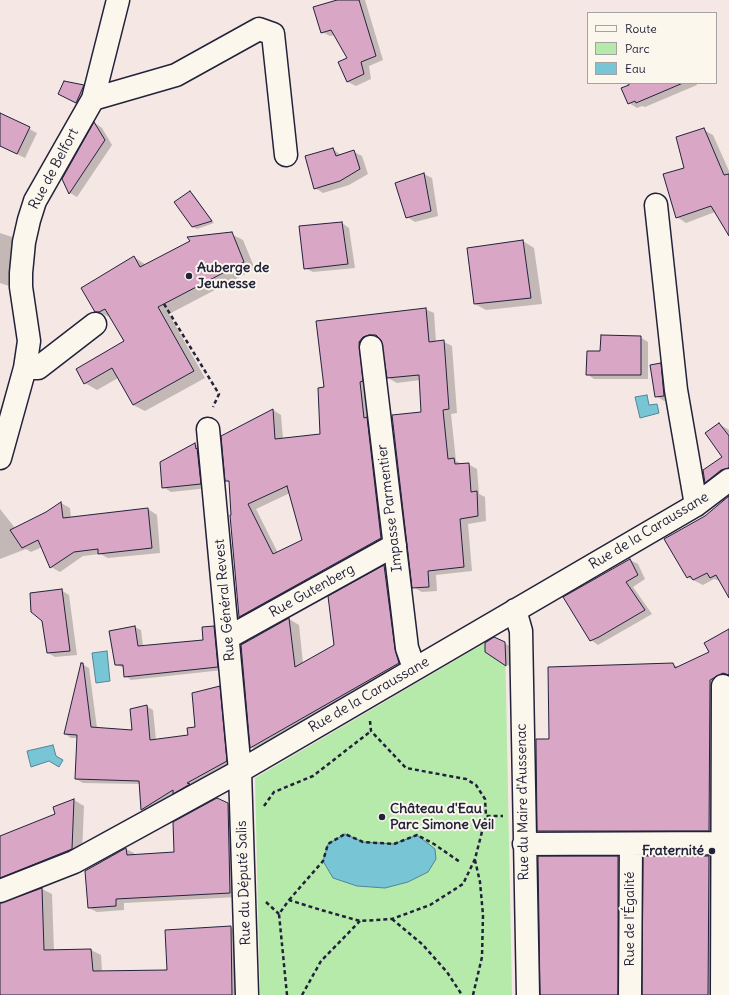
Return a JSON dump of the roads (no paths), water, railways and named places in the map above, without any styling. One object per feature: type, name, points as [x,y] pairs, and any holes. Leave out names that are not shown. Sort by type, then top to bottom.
[{"type":"street","name":"Rue de Belfort","points":[[0,458],[32,368],[29,330],[23,302],[21,273],[28,220],[35,201],[93,99],[118,0]]},
{"type":"street","points":[[93,99],[176,75],[259,29],[272,34],[286,155]]},
{"type":"street","points":[[656,205],[676,390],[696,505]]},
{"type":"street","points":[[32,368],[95,324]]},
{"type":"street","name":"Impasse Parmentier","points":[[371,347],[406,648],[414,668]]},
{"type":"street","name":"Rue Général Revest","points":[[208,429],[229,637],[240,770]]},
{"type":"street","name":"Rue de la Caraussane","points":[[0,892],[74,862],[240,770],[696,505],[729,480]]},
{"type":"street","name":"Rue Gutenberg","points":[[229,637],[395,545]]},
{"type":"street","name":"Rue du Maire d'Aussenac","points":[[515,610],[521,631],[528,995]]},
{"type":"street","points":[[722,995],[726,843],[723,686]]},
{"type":"street","name":"Rue du Député Salis","points":[[240,770],[247,995]]},
{"type":"street","points":[[524,844],[726,843]]},
{"type":"street","name":"Rue de l'Égalité","points":[[630,995],[631,844]]},
{"type":"water","points":[[647,395],[649,405],[657,404],[659,413],[640,418],[635,397]]},
{"type":"water","points":[[107,651],[110,681],[96,683],[92,653]]},
{"type":"water","points":[[53,745],[56,756],[63,760],[59,767],[49,761],[31,767],[27,751]]},
{"type":"water","points":[[345,834],[363,842],[394,844],[417,835],[435,849],[436,859],[428,872],[408,882],[385,888],[357,886],[333,878],[323,861],[328,844]]},
{"type":"place","name":"Auberge de Jeunesse","points":[[189,276]]},
{"type":"place","name":"Château d'Eau Parc Simone Veil","points":[[382,817]]},
{"type":"place","name":"Fraternité","points":[[712,851]]}]
